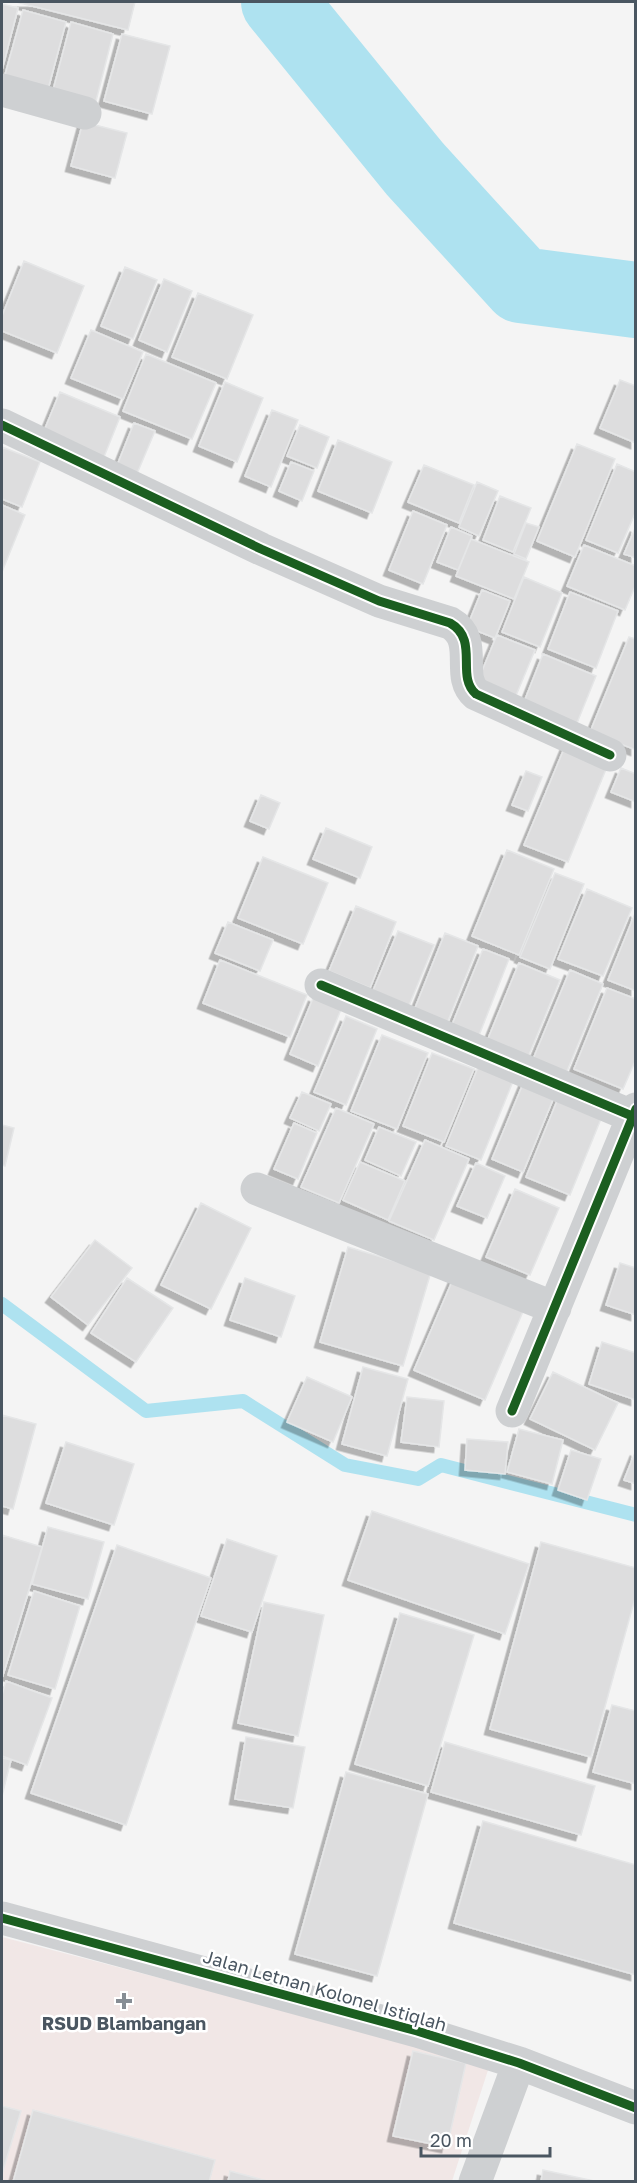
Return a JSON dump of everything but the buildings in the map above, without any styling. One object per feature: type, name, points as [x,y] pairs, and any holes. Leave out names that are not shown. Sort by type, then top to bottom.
[{"type":"street","points":[[2,90],[85,113]]},
{"type":"street","points":[[2,425],[272,554],[379,601],[450,623],[460,630],[465,641],[468,684],[476,694],[610,755]]},
{"type":"street","points":[[321,985],[634,1112],[512,1411]]},
{"type":"street","points":[[256,1189],[555,1308]]},
{"type":"street","name":"Jalan Letnan Kolonel Istiqlah","points":[[2,1918],[417,2031],[519,2063],[636,2108]]},
{"type":"street","points":[[475,2181],[519,2063]]},
{"type":"shaded area","name":"RSUD Blambangan","points":[[2,1937],[490,2064],[452,2181],[2,2181]]},
{"type":"waterway","points":[[279,2],[415,169],[521,285],[636,300]]},
{"type":"waterway","points":[[2,1304],[146,1411],[243,1401],[345,1465],[418,1479],[441,1465],[636,1515]]},
{"type":"cycle path","points":[[2,425],[261,549],[379,601],[450,623],[459,630],[464,639],[467,678],[476,694],[610,755]]},
{"type":"cycle path","points":[[321,985],[632,1116]]},
{"type":"cycle path","points":[[512,1411],[636,1109]]},
{"type":"cycle path","points":[[2,1918],[417,2031],[519,2063],[636,2108]]},
{"type":"place","name":"RSUD Blambangan","points":[[124,2001]]}]
